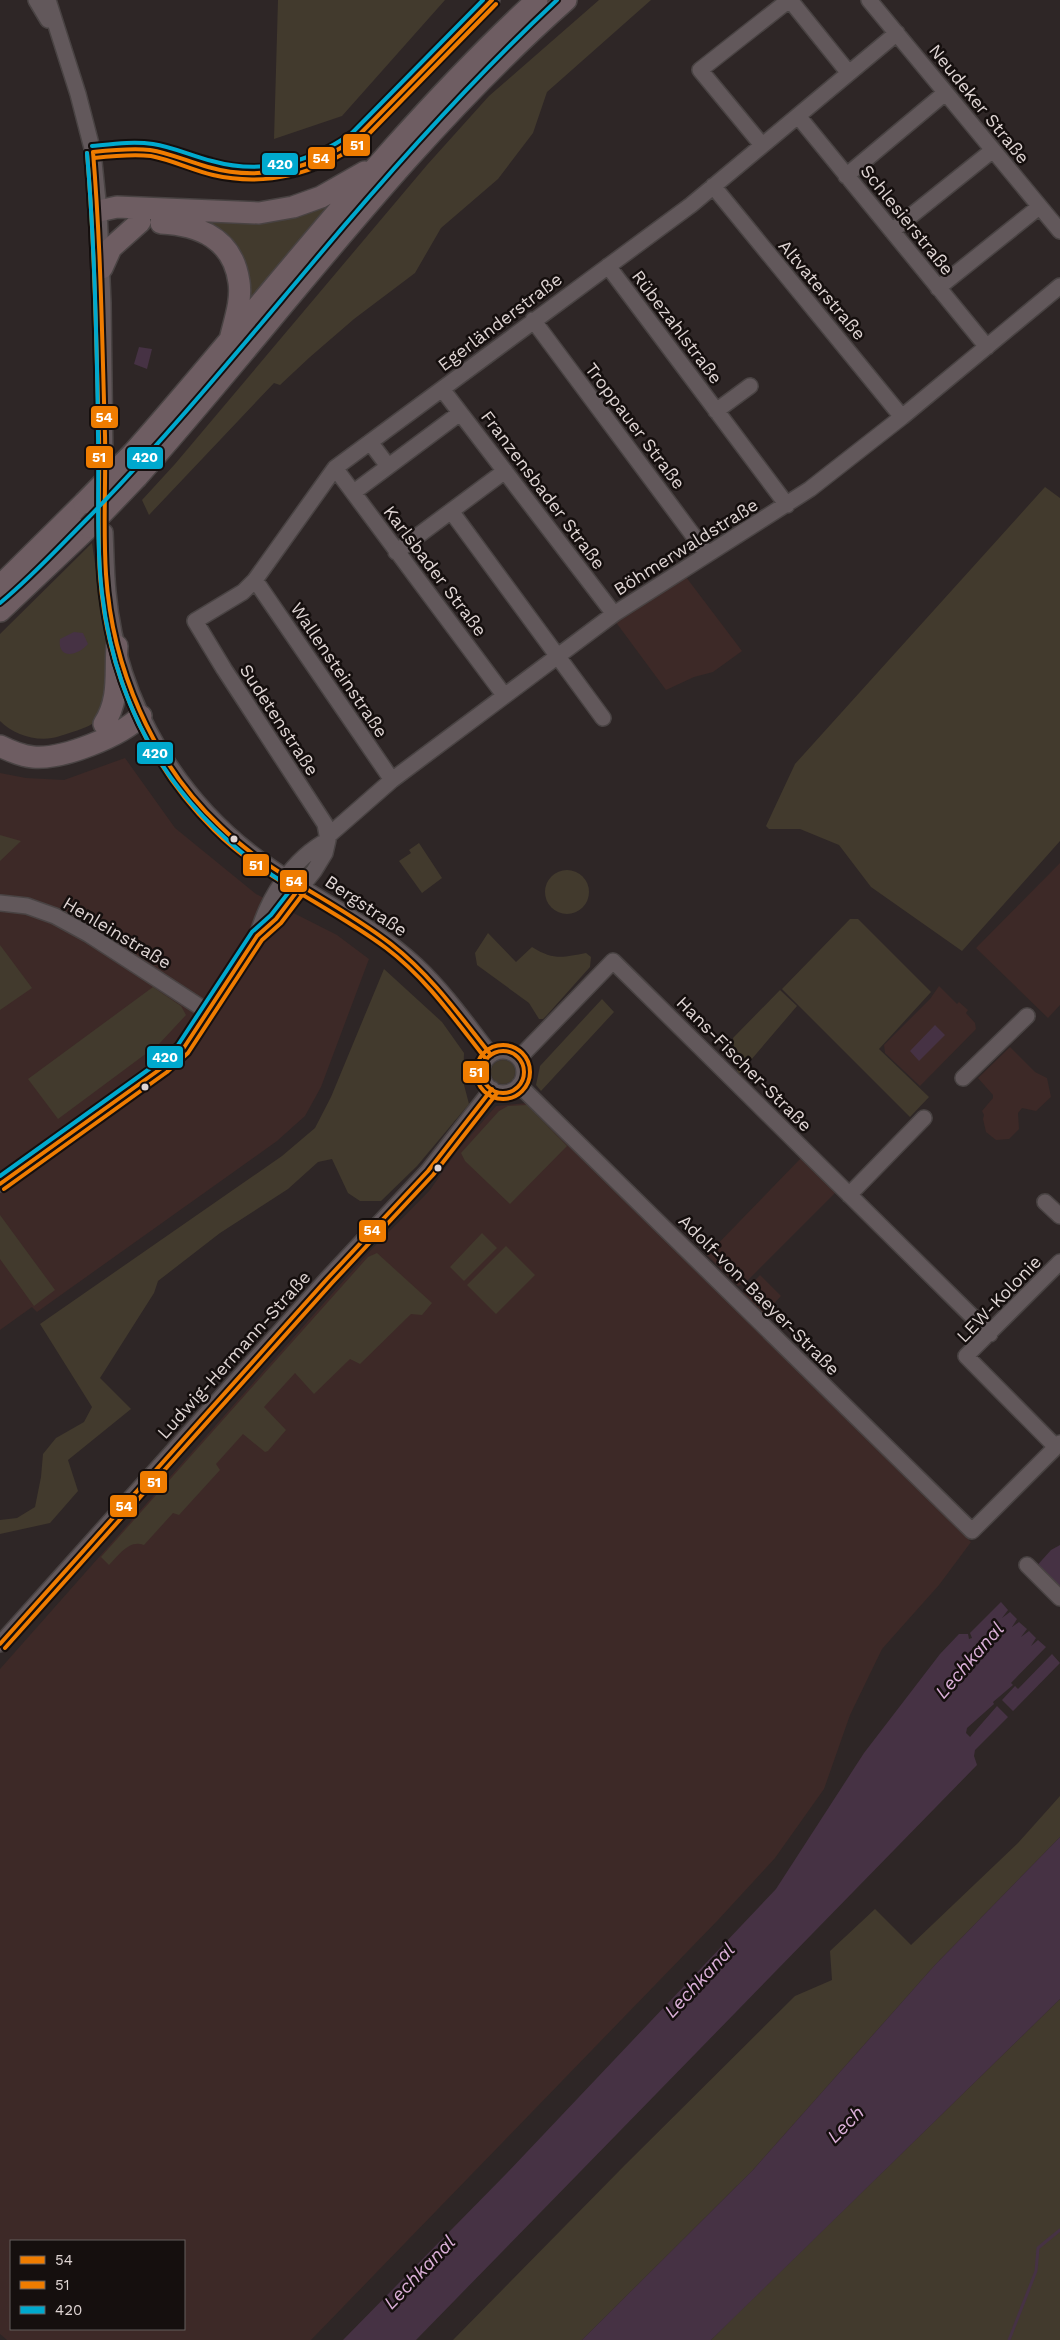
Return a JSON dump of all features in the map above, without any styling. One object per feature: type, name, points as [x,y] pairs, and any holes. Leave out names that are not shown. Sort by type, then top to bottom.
[{"type":"highway","points":[[0,586],[133,453],[230,342],[378,164],[461,73],[537,0]]},
{"type":"highway","points":[[2,612],[97,530],[137,477],[216,388],[424,141],[504,57],[566,0]]},
{"type":"highway","points":[[99,212],[117,208],[260,213],[293,207],[321,197],[378,164]]},
{"type":"highway","points":[[99,212],[116,222],[186,225],[199,229],[222,245],[235,268],[239,283],[239,299],[230,342]]},
{"type":"highway","points":[[102,268],[111,248],[140,222]]},
{"type":"highway","points":[[104,724],[113,708],[117,693],[117,646]]},
{"type":"highway","points":[[0,730],[17,740],[49,744],[72,739],[120,716],[141,716]]},
{"type":"highway","points":[[0,746],[33,757],[53,756],[74,751],[125,729],[141,716]]},
{"type":"street","points":[[36,0],[58,36]]},
{"type":"street","points":[[48,0],[78,94],[93,152],[102,268],[105,462]]},
{"type":"street","points":[[93,152],[136,149],[151,150],[170,154],[215,169],[248,174],[278,172],[310,164],[339,150],[356,138],[492,0]]},
{"type":"street","points":[[762,146],[700,70],[789,0],[848,72]]},
{"type":"street","name":"Neudeker Straße","points":[[869,0],[1060,230]]},
{"type":"street","name":"Egerländerstraße","points":[[195,621],[243,592],[255,580],[335,468],[684,210],[897,33]]},
{"type":"street","points":[[846,176],[945,93]]},
{"type":"street","name":"Schlesierstraße","points":[[798,116],[987,347]]},
{"type":"street","points":[[892,231],[993,150]]},
{"type":"street","name":"Altvaterstraße","points":[[713,186],[902,416]]},
{"type":"street","points":[[938,288],[1039,207]]},
{"type":"street","name":"Rübezahlstraße","points":[[608,266],[788,506]]},
{"type":"street","name":"Böhmerwaldstraße","points":[[328,838],[392,780],[614,614],[707,554],[788,506],[902,416],[1060,286]]},
{"type":"street","name":"Troppauer Straße","points":[[533,320],[707,554]]},
{"type":"street","name":"Rübezahlstraße","points":[[716,411],[750,386]]},
{"type":"street","name":"Franzensbader Straße","points":[[442,388],[614,614]]},
{"type":"street","points":[[354,492],[460,413]]},
{"type":"street","points":[[370,442],[388,466]]},
{"type":"street","name":"Karlsbader Straße","points":[[335,468],[504,696]]},
{"type":"street","points":[[396,552],[505,471]]},
{"type":"street","points":[[451,512],[603,718]]},
{"type":"street","name":"Bergstraße","points":[[97,530],[117,646],[141,716],[158,748],[197,803],[220,828],[249,852],[286,878],[364,924],[417,965],[491,1055]]},
{"type":"street","name":"Wallensteinstraße","points":[[255,580],[392,780]]},
{"type":"street","name":"Sudetenstraße","points":[[195,621],[325,824],[328,838]]},
{"type":"street","points":[[257,936],[264,913],[274,893],[316,846],[328,838]]},
{"type":"street","points":[[0,1184],[163,1067],[183,1049],[257,936],[276,919],[325,853],[328,838]]},
{"type":"street","name":"Henleinstraße","points":[[0,903],[27,906],[55,916],[88,934],[208,1012]]},
{"type":"street","name":"Hans-Fischer-Straße","points":[[519,1058],[613,960],[990,1334]]},
{"type":"street","points":[[963,1078],[1026,1016]]},
{"type":"street","points":[[505,1051],[512,1052],[519,1058],[524,1068],[524,1075],[519,1085],[512,1091],[505,1093],[492,1089],[483,1078],[484,1064],[491,1055],[505,1051]]},
{"type":"street","name":"Adolf-von-Baeyer-Straße","points":[[519,1085],[972,1531]]},
{"type":"street","name":"Ludwig-Hermann-Straße","points":[[0,1644],[328,1279],[428,1171],[492,1089]]},
{"type":"street","points":[[849,1194],[924,1118]]},
{"type":"street","points":[[1045,1202],[1060,1216]]},
{"type":"street","name":"LEW-Kolonie","points":[[972,1531],[1058,1445],[966,1356],[1060,1262]]},
{"type":"street","points":[[1027,1565],[1060,1598]]},
{"type":"shaded area","points":[[278,0],[445,0],[342,116],[274,139]]},
{"type":"shaded area","points":[[599,0],[651,0],[547,92],[533,133],[498,179],[441,228],[415,273],[354,319],[280,385],[274,383],[149,515],[142,500],[175,464],[427,165],[489,96]]},
{"type":"shaded area","points":[[337,197],[240,314],[242,272],[168,215]]},
{"type":"shaded area","points":[[1045,487],[1060,498],[1060,841],[962,951],[871,887],[839,845],[800,829],[769,829],[766,826],[795,764]]},
{"type":"shaded area","points":[[92,543],[107,656],[107,699],[103,714],[90,725],[52,738],[28,737],[13,731],[0,721],[0,634]]},
{"type":"shaded area","points":[[686,577],[742,651],[713,672],[694,677],[666,690],[615,621]]},
{"type":"shaded area","points":[[125,758],[175,828],[256,894],[337,935],[369,959],[321,1087],[305,1116],[277,1141],[37,1312],[32,1307],[0,1330],[0,773],[26,778],[64,780]]},
{"type":"shaded area","points":[[0,835],[21,841],[0,861]]},
{"type":"shaded area","points":[[419,843],[442,878],[422,893],[399,861],[411,853],[409,850]]},
{"type":"shaded area","points":[[1060,863],[1060,1005],[1048,1018],[976,948]]},
{"type":"shaded area","points":[[567,870],[579,874],[585,880],[589,892],[585,904],[579,910],[567,914],[555,910],[549,904],[545,892],[549,880],[555,874]]},
{"type":"shaded area","points":[[850,919],[858,919],[931,992],[879,1049],[929,1097],[910,1117],[782,989]]},
{"type":"shaded area","points":[[488,933],[516,962],[532,947],[559,957],[586,953],[591,957],[590,967],[547,1015],[543,1019],[539,1019],[529,1003],[477,965],[475,953]]},
{"type":"shaded area","points":[[0,945],[32,988],[0,1010]]},
{"type":"shaded area","points":[[384,969],[442,1022],[464,1053],[463,1081],[469,1104],[417,1166],[381,1201],[360,1201],[348,1193],[332,1159],[318,1162],[288,1189],[220,1233],[158,1281],[154,1293],[100,1378],[131,1409],[68,1460],[78,1491],[50,1523],[0,1534],[0,1520],[17,1518],[35,1507],[43,1454],[56,1438],[84,1422],[92,1407],[40,1324],[282,1156],[315,1128],[331,1097]]},
{"type":"shaded area","points":[[939,986],[957,1004],[959,1002],[968,1010],[966,1013],[975,1023],[976,1029],[920,1086],[885,1053],[884,1045],[930,999]]},
{"type":"shaded area","points":[[153,987],[181,1006],[186,1015],[159,1044],[58,1119],[28,1079]]},
{"type":"shaded area","points":[[780,990],[797,1006],[739,1074],[733,1038]]},
{"type":"shaded area","points":[[602,999],[614,1012],[541,1091],[536,1085],[540,1066]]},
{"type":"shaded area","points":[[1010,1047],[1035,1072],[1047,1078],[1051,1097],[1036,1111],[1022,1108],[1018,1113],[1019,1129],[1009,1139],[996,1140],[986,1132],[982,1111],[993,1098],[993,1095],[978,1078]]},
{"type":"shaded area","points":[[503,1060],[511,1064],[515,1072],[511,1080],[503,1084],[495,1080],[491,1072],[495,1064]]},
{"type":"shaded area","points":[[527,1103],[971,1542],[939,1585],[882,1649],[850,1715],[824,1789],[775,1858],[718,1920],[311,2340],[7,2340],[0,2334],[0,1669],[369,1252],[430,1190],[457,1151],[496,1106]]},
{"type":"shaded area","points":[[527,1105],[567,1146],[510,1204],[465,1161],[461,1153],[499,1111],[508,1106]]},
{"type":"shaded area","points":[[802,1157],[837,1191],[746,1282],[738,1286],[707,1255]]},
{"type":"shaded area","points":[[0,1215],[55,1290],[34,1306],[0,1259]]},
{"type":"shaded area","points":[[482,1233],[497,1248],[464,1281],[450,1267]]},
{"type":"shaded area","points":[[506,1246],[535,1275],[496,1314],[467,1285]]},
{"type":"shaded area","points":[[377,1253],[432,1303],[422,1315],[411,1314],[360,1364],[350,1359],[314,1394],[295,1373],[264,1407],[286,1430],[268,1451],[265,1452],[243,1434],[216,1464],[220,1470],[179,1515],[173,1513],[144,1545],[133,1544],[129,1546],[109,1565],[101,1557],[368,1257]]},
{"type":"shaded area","points":[[760,1275],[781,1296],[764,1314],[743,1293]]},
{"type":"shaded area","points":[[1060,1796],[1060,1837],[935,1965],[753,2170],[582,2340],[453,2340],[795,1996],[832,1980],[830,1951],[875,1909],[911,1945],[1018,1843]]},
{"type":"shaded area","points":[[1060,1999],[1060,2340],[711,2340],[735,2316]]},
{"type":"water","points":[[139,347],[152,349],[147,369],[134,364]]},
{"type":"water","points":[[74,632],[83,633],[88,644],[74,653],[65,653],[60,646],[60,639]]},
{"type":"water","points":[[935,1025],[945,1035],[919,1061],[910,1051]]},
{"type":"water","points":[[1060,1545],[1060,1594],[1034,1569],[1051,1550]]},
{"type":"water","name":"Lechkanal","points":[[1001,1602],[1008,1610],[1002,1618],[1010,1612],[1017,1619],[1012,1627],[1019,1622],[1027,1629],[1021,1637],[1029,1631],[1036,1638],[1031,1646],[1038,1640],[1046,1647],[1011,1683],[1013,1685],[967,1728],[966,1733],[970,1737],[997,1706],[1008,1717],[975,1750],[974,1756],[977,1765],[416,2340],[343,2340],[506,2174],[776,1889],[864,1753],[940,1654],[959,1634],[968,1634],[969,1639],[972,1638],[970,1633]]},
{"type":"water","points":[[1052,1654],[1060,1663],[1013,1711],[1002,1700],[1015,1686],[1018,1689]]},
{"type":"water","name":"Lech","points":[[1060,1837],[1060,1999],[711,2340],[582,2340],[753,2170],[935,1965]]},
{"type":"waterway","points":[[1009,2340],[1036,2271],[1038,2248],[1060,2230]]},
{"type":"transit line","name":"420","points":[[92,146],[130,143],[153,144],[212,161],[249,167],[285,164],[302,159],[319,152],[352,133],[483,0]]},
{"type":"transit line","name":"54","points":[[93,152],[129,149],[150,150],[208,167],[247,173],[267,173],[304,165],[322,158],[356,138],[492,0]]},
{"type":"transit line","name":"420","points":[[0,603],[46,561],[118,487],[202,393],[399,163],[460,96],[557,0]]},
{"type":"transit line","name":"51","points":[[94,158],[129,155],[151,156],[205,173],[233,178],[271,178],[309,170],[344,154],[360,143],[496,4]]},
{"type":"transit line","name":"54","points":[[93,152],[102,328],[106,574],[117,644],[127,678],[140,711],[174,773],[196,801],[220,826],[260,859],[348,914],[406,956],[432,982],[491,1055]]},
{"type":"transit line","name":"51","points":[[87,153],[96,330],[100,576],[111,646],[121,680],[134,713],[168,775],[190,804],[214,830],[233,847],[275,878],[365,933],[401,960],[427,986],[486,1059]]},
{"type":"transit line","name":"420","points":[[0,1176],[159,1062],[178,1045],[252,932],[271,915],[292,888],[253,861],[218,832],[187,799],[161,764],[140,726],[123,684],[110,640],[102,593],[99,554],[96,329],[87,153]]},
{"type":"transit line","name":"54","points":[[0,1184],[163,1067],[183,1049],[257,936],[276,919],[301,886]]},
{"type":"transit line","name":"51","points":[[4,1189],[167,1072],[188,1053],[262,940],[281,923],[306,890]]},
{"type":"transit line","name":"51","points":[[498,1045],[508,1045],[518,1049],[526,1057],[530,1072],[526,1087],[518,1095],[508,1099],[498,1099],[488,1095],[480,1087],[476,1077],[476,1067],[480,1057],[488,1049],[498,1045]]},
{"type":"transit line","name":"54","points":[[503,1051],[518,1057],[524,1072],[518,1087],[503,1093],[488,1087],[482,1072],[488,1057],[503,1051]]},
{"type":"transit line","name":"54","points":[[0,1644],[327,1279],[428,1171],[492,1089]]},
{"type":"transit line","name":"51","points":[[5,1648],[332,1283],[433,1175],[497,1093]]}]
